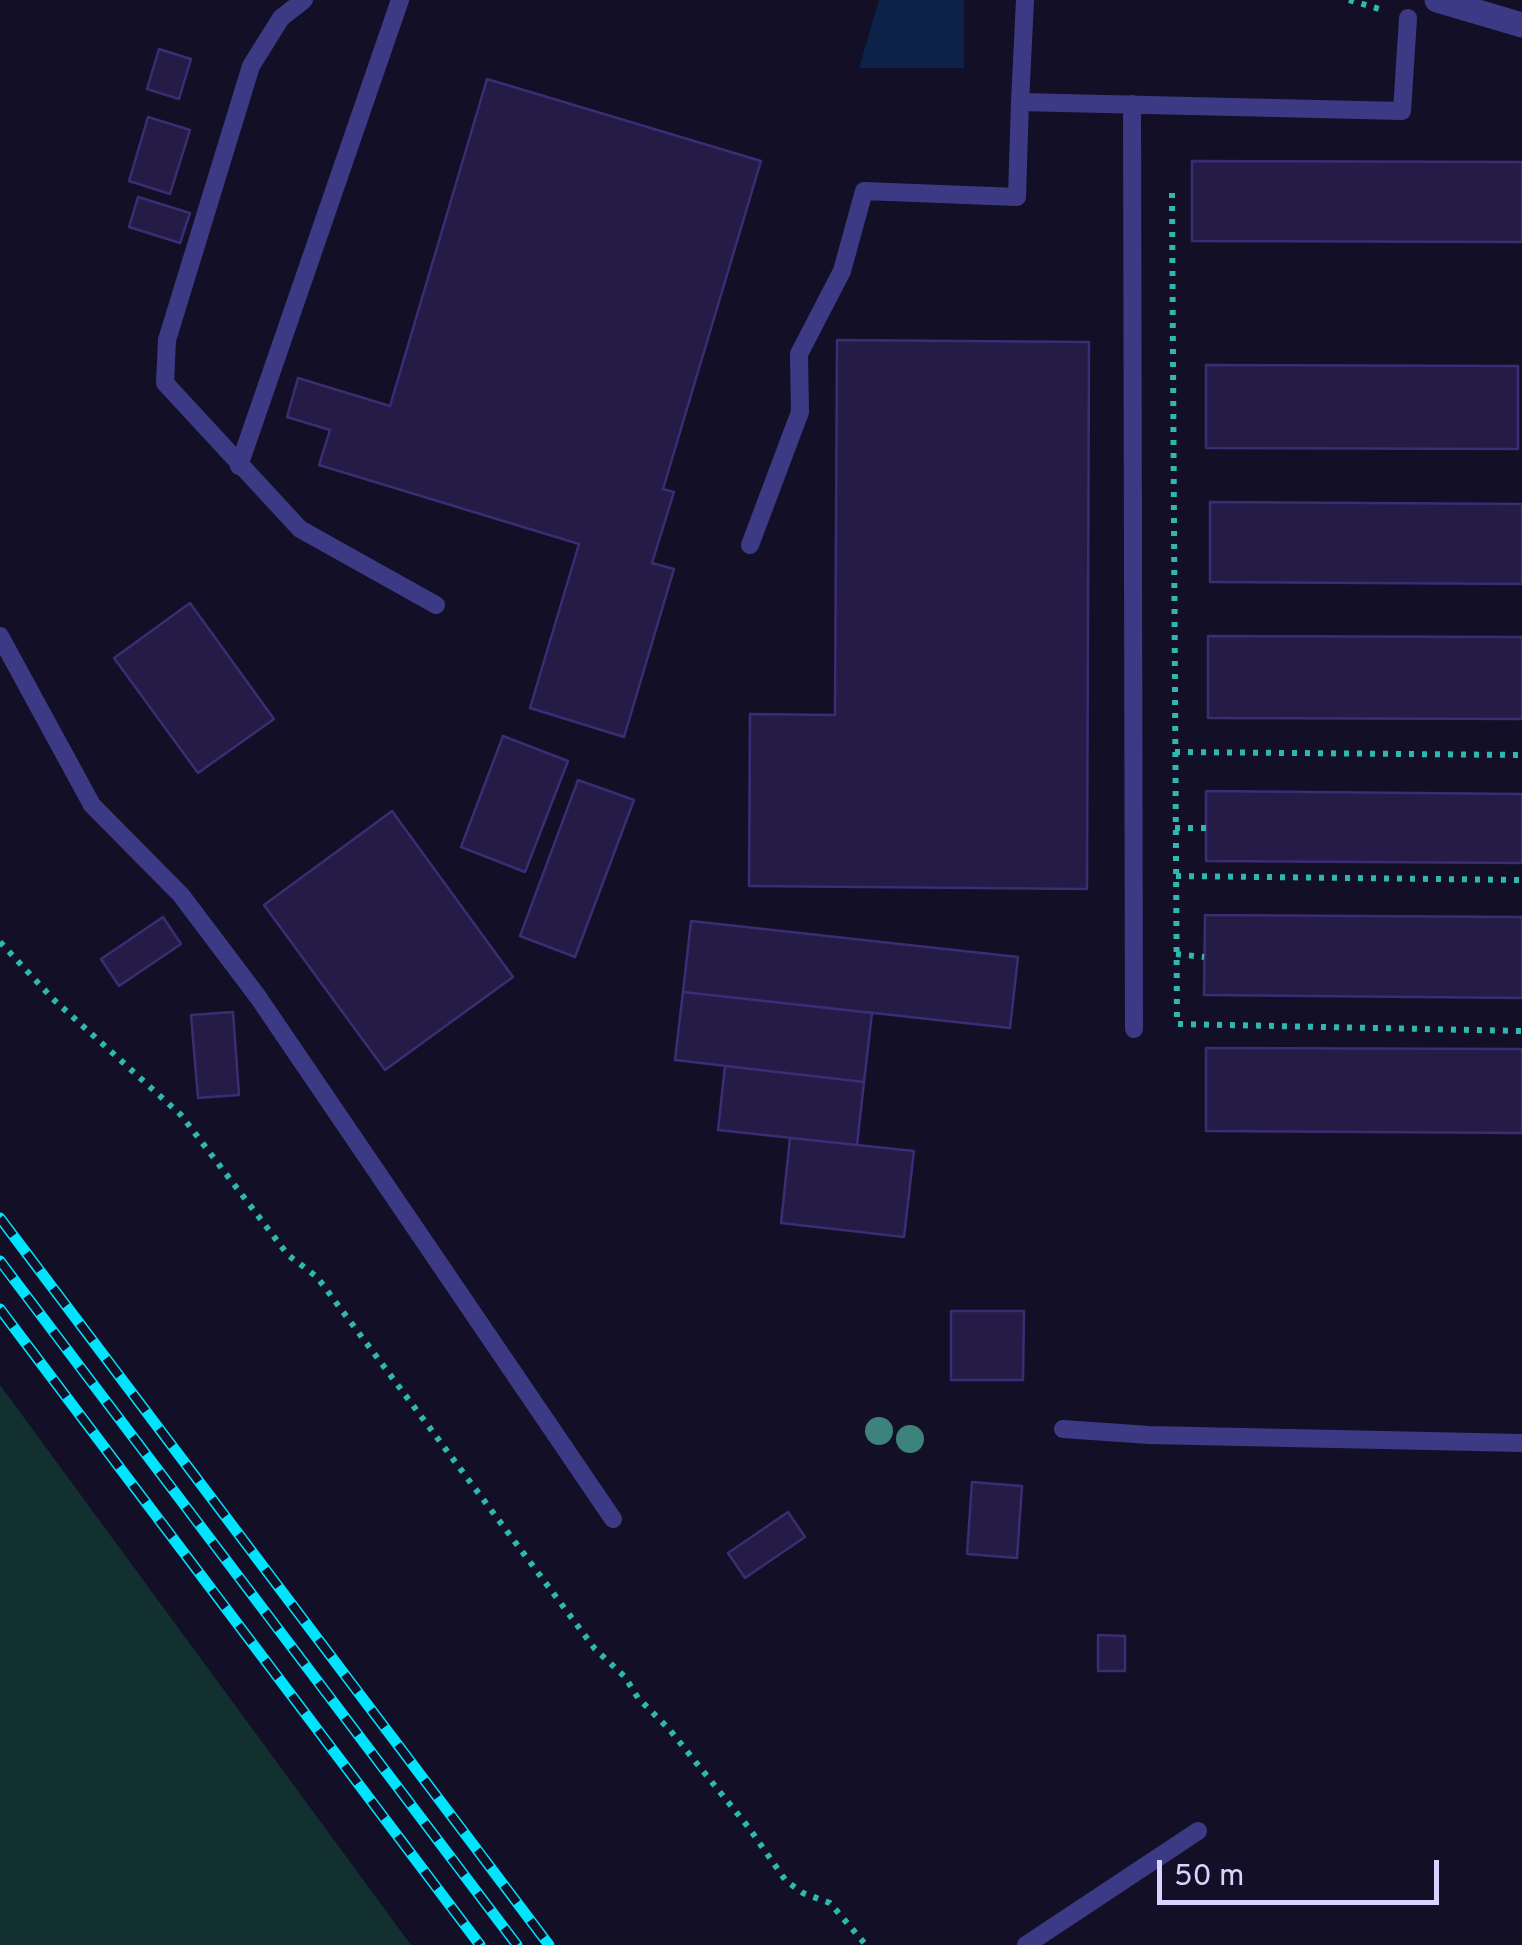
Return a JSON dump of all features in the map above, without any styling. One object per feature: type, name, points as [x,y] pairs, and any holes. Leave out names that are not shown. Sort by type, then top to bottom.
[{"type":"street","points":[[1437,0],[1522,24]]},
{"type":"lane","points":[[304,0],[281,18],[251,66],[168,340],[165,383],[300,529],[436,605]]},
{"type":"lane","points":[[238,466],[400,0]]},
{"type":"lane","points":[[750,545],[800,412],[799,354],[842,270],[864,191],[1016,196],[1025,0]]},
{"type":"lane","points":[[1020,102],[1402,111],[1408,18]]},
{"type":"lane","points":[[1132,104],[1134,1029]]},
{"type":"lane","points":[[0,636],[92,805],[181,895],[258,996],[613,1519]]},
{"type":"lane","points":[[1063,1429],[1149,1435],[1522,1443]]},
{"type":"lane","points":[[1026,1945],[1198,1831]]},
{"type":"path","points":[[1172,193],[1176,1024],[1522,1031]]},
{"type":"path","points":[[1175,752],[1522,756]]},
{"type":"path","points":[[1175,828],[1206,828]]},
{"type":"path","points":[[1176,876],[1522,880]]},
{"type":"path","points":[[0,942],[53,999],[181,1115],[288,1255],[316,1277],[594,1649],[625,1677],[638,1698],[750,1828],[786,1881],[803,1893],[830,1903],[866,1945]]},
{"type":"path","points":[[1176,954],[1204,957]]},
{"type":"green space","points":[[0,1385],[411,1945],[0,1945]]},
{"type":"water","points":[[879,0],[964,0],[964,68],[859,68]]},
{"type":"building","points":[[159,49],[191,59],[179,99],[147,89]]},
{"type":"building","points":[[487,79],[761,161],[663,489],[674,492],[652,563],[674,569],[624,737],[530,708],[579,544],[319,465],[330,430],[287,417],[298,378],[390,406]]},
{"type":"building","points":[[148,117],[190,130],[170,194],[129,181]]},
{"type":"building","points":[[1192,161],[1522,162],[1522,242],[1192,241]]},
{"type":"building","points":[[138,197],[190,213],[180,243],[129,227]]},
{"type":"building","points":[[837,340],[1089,342],[1087,889],[749,886],[750,714],[835,715]]},
{"type":"building","points":[[1206,365],[1518,366],[1518,449],[1206,448]]},
{"type":"building","points":[[1210,502],[1522,504],[1522,584],[1210,582]]},
{"type":"building","points":[[190,603],[274,719],[198,773],[114,658]]},
{"type":"building","points":[[1208,636],[1522,637],[1522,719],[1208,718]]},
{"type":"building","points":[[503,736],[568,761],[525,872],[461,847]]},
{"type":"building","points":[[578,780],[634,800],[575,957],[520,936]]},
{"type":"building","points":[[1206,791],[1522,794],[1522,863],[1206,861]]},
{"type":"building","points":[[392,811],[513,977],[385,1070],[264,905]]},
{"type":"building","points":[[1205,915],[1522,917],[1522,998],[1204,995]]},
{"type":"building","points":[[163,917],[181,944],[119,986],[101,959]]},
{"type":"building","points":[[691,921],[1018,957],[1010,1028],[683,992]]},
{"type":"building","points":[[683,992],[872,1013],[864,1082],[675,1060]]},
{"type":"building","points":[[233,1012],[239,1095],[198,1098],[191,1015]]},
{"type":"building","points":[[1206,1048],[1522,1049],[1522,1133],[1206,1131]]},
{"type":"building","points":[[725,1066],[864,1082],[857,1145],[718,1130]]},
{"type":"building","points":[[790,1138],[914,1151],[904,1237],[781,1223]]},
{"type":"building","points":[[951,1311],[1024,1311],[1023,1380],[951,1380]]},
{"type":"building","points":[[972,1482],[1022,1486],[1017,1558],[967,1554]]},
{"type":"building","points":[[788,1512],[805,1537],[745,1578],[728,1553]]},
{"type":"building","points":[[1098,1635],[1125,1636],[1125,1671],[1098,1671]]},
{"type":"railway","points":[[0,1218],[549,1945]]},
{"type":"railway","points":[[0,1261],[517,1945]]},
{"type":"railway","points":[[0,1309],[480,1945]]}]
